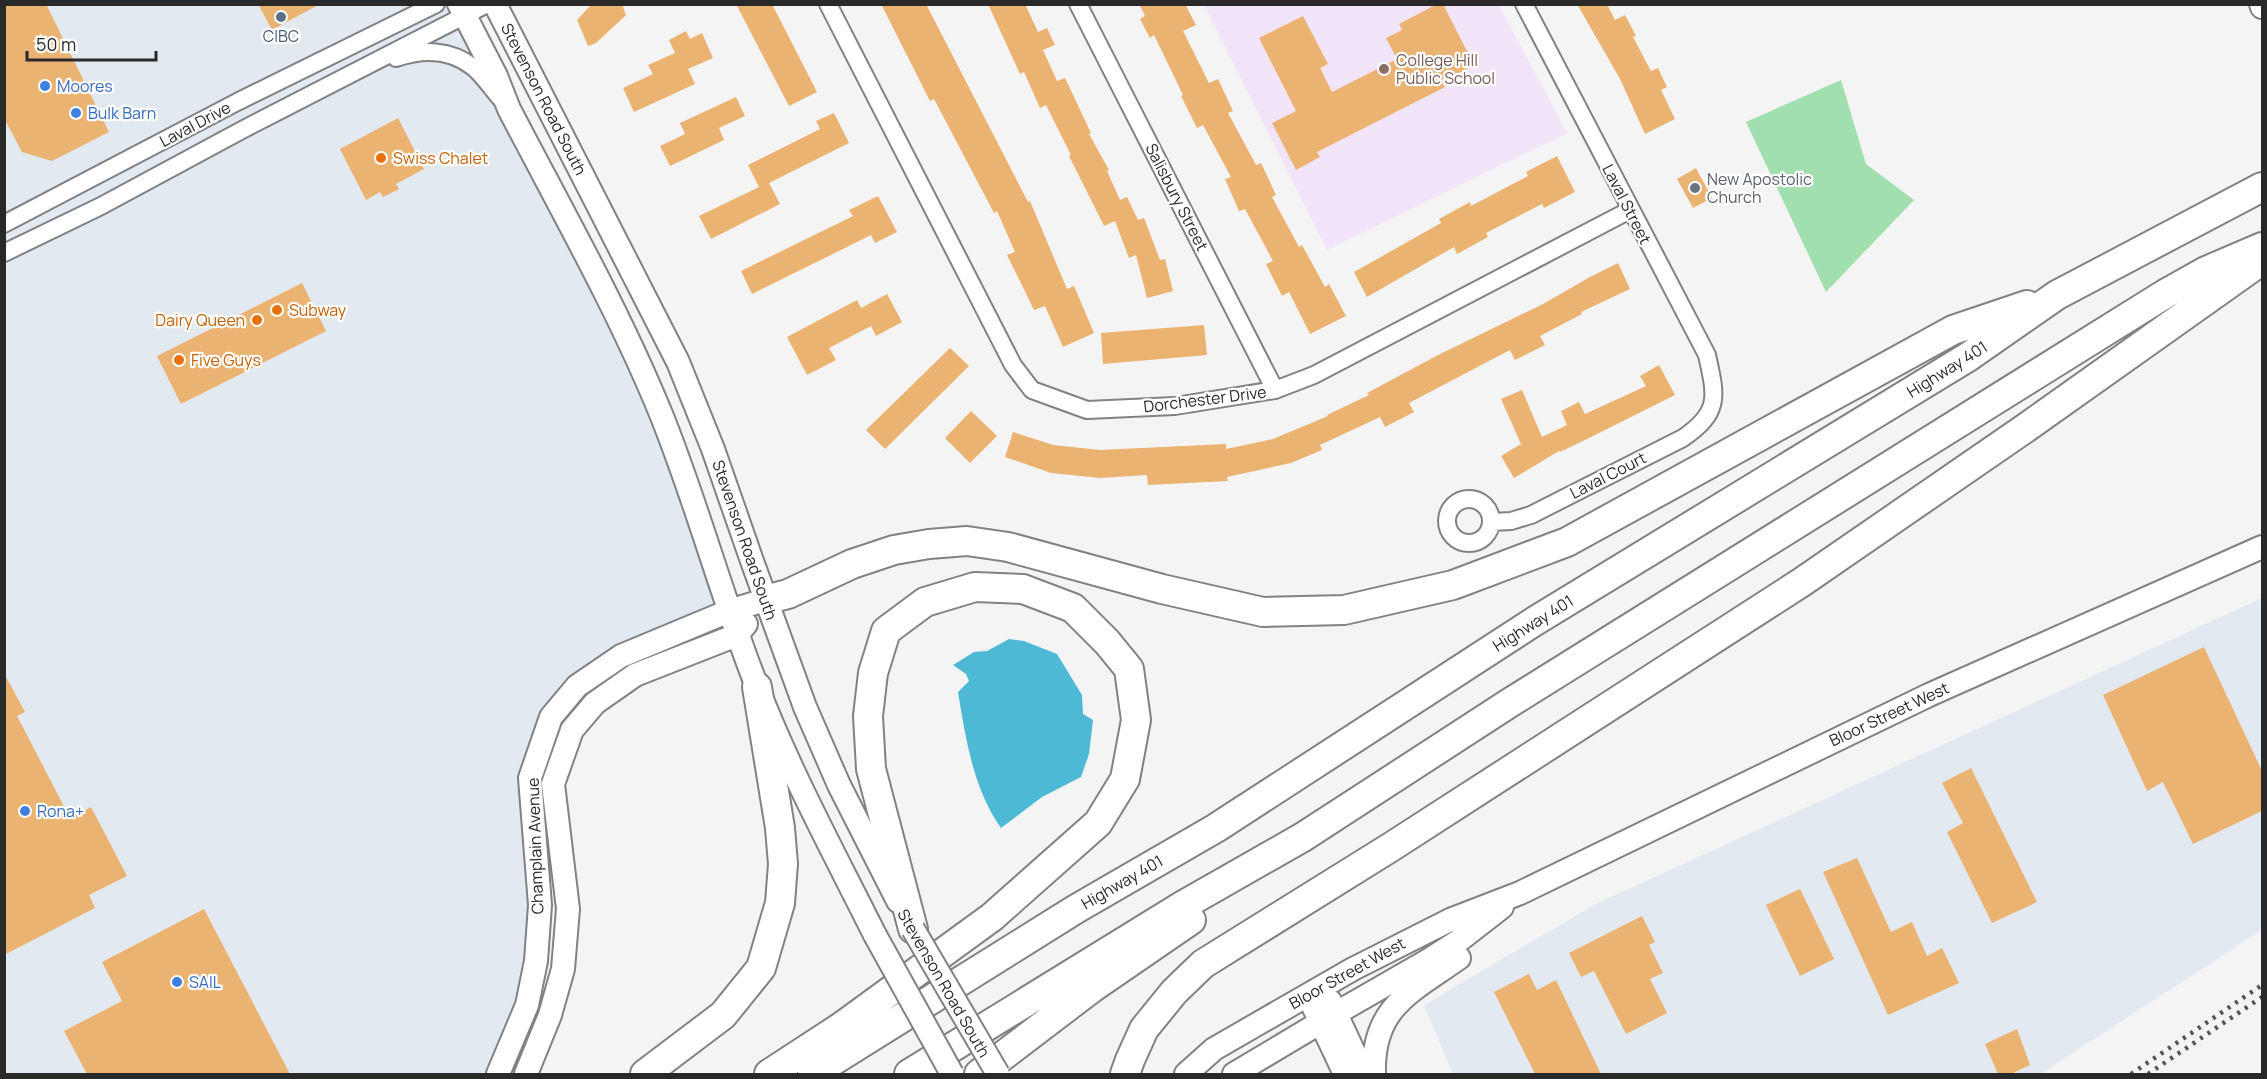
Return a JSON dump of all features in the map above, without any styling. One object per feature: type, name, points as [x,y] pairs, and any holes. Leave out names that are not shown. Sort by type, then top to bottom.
[{"type":"highway","name":"Highway 401","points":[[812,1074],[1076,909],[1216,828],[1535,621],[1968,357],[2057,295],[2262,187]]},
{"type":"highway","points":[[909,1074],[1182,906],[1303,837],[1511,702],[2165,294],[2206,271],[2262,247]]},
{"type":"highway","points":[[1128,1067],[1144,1029],[1173,992],[1203,964],[1391,847],[1802,582],[2027,427],[2262,259]]},
{"type":"highway","points":[[765,600],[788,594],[852,564],[894,550],[967,541],[1008,547],[1162,589],[1263,612],[1344,610],[1453,585],[1567,542],[1953,330],[2057,295]]},
{"type":"highway","points":[[769,1074],[841,1027],[992,917],[1098,823],[1125,779],[1136,720],[1129,669],[1107,642],[1073,608],[1023,588],[975,587],[925,602],[886,631],[873,674],[869,705],[871,768],[913,929]]},
{"type":"highway","points":[[645,1074],[723,1015],[761,968],[780,903],[783,864],[780,828],[757,687]]},
{"type":"highway","points":[[979,1074],[1092,988],[1166,939],[1303,837]]},
{"type":"main road","name":"Stevenson Road South","points":[[495,4],[678,362],[713,449],[805,707],[839,785],[869,848],[913,929],[998,1074]]},
{"type":"main road","name":"Stevenson Road South","points":[[462,10],[496,76],[509,109],[645,378],[679,463],[737,635],[757,687],[802,788],[875,935],[952,1074]]},
{"type":"main road","name":"Bloor Street West","points":[[1186,1074],[1214,1049],[1425,931],[1520,893],[1929,695],[2262,547]]},
{"type":"main road","name":"Champlain Avenue","points":[[498,1074],[527,1005],[536,961],[540,905],[530,778],[550,717],[576,686],[621,656],[729,611],[765,600]]},
{"type":"main road","name":"Champlain Avenue","points":[[526,1074],[550,1015],[563,969],[568,909],[554,784],[572,730],[595,703],[635,675],[737,635],[765,600]]},
{"type":"main road","points":[[1374,1074],[1374,1053],[1379,1029],[1398,1002],[1505,922],[1546,880]]},
{"type":"main road","name":"Bloor Street West","points":[[1234,1074],[1457,942],[1520,893]]},
{"type":"main road","points":[[1315,991],[1364,1074]]},
{"type":"main road","points":[[1329,1017],[1346,1074]]},
{"type":"street","name":"Laval Drive","points":[[387,28],[405,13],[409,4]]},
{"type":"street","name":"Laval Drive","points":[[4,224],[239,101],[436,4]]},
{"type":"street","name":"Laval Drive","points":[[4,253],[101,206],[347,76],[462,10],[487,4]]},
{"type":"street","name":"Dorchester Drive","points":[[828,4],[1013,365],[1032,390],[1087,410],[1175,406],[1275,390],[1314,375],[1630,210]]},
{"type":"street","name":"Salisbury Street","points":[[1078,4],[1275,390]]},
{"type":"street","name":"Laval Street","points":[[1524,4],[1707,355],[1714,387],[1712,408]]},
{"type":"street","name":"Laval Drive","points":[[347,76],[405,55],[436,52],[454,57],[472,67],[509,109]]},
{"type":"street","name":"Laval Court","points":[[1492,522],[1531,515],[1683,438],[1701,426],[1712,408]]},
{"type":"shaded area","points":[[5,5],[447,5],[644,393],[725,610],[609,656],[537,729],[538,970],[496,1074],[5,1074]]},
{"type":"shaded area","name":"College Hill Public School","points":[[1204,5],[1499,5],[1567,133],[1327,250]]},
{"type":"shaded area","points":[[2262,598],[2262,930],[2040,1074],[1453,1074],[1424,1005],[1596,904]]},
{"type":"green space","points":[[1841,80],[1866,164],[1914,200],[1826,292],[1746,122]]},
{"type":"water","points":[[1009,639],[1024,641],[1057,654],[1082,695],[1083,714],[1093,720],[1089,754],[1081,777],[1042,797],[1001,828],[991,813],[977,780],[968,746],[958,692],[969,681],[966,674],[953,665],[974,652],[987,651]]},
{"type":"building","points":[[4,4],[46,4],[109,132],[52,161],[22,152],[4,118]]},
{"type":"building","name":"CIBC","points":[[258,4],[320,4],[272,30]]},
{"type":"building","points":[[592,4],[622,4],[626,15],[596,43],[588,46],[577,20]]},
{"type":"building","points":[[736,4],[772,4],[817,92],[789,106]]},
{"type":"building","points":[[881,4],[926,4],[1028,202],[1030,201],[1067,289],[1074,286],[1094,333],[1063,347],[1045,306],[1034,310],[1007,255],[1015,252],[997,211],[994,213],[934,99],[930,101]]},
{"type":"building","points":[[988,4],[1025,4],[1038,32],[1047,28],[1055,45],[1043,50],[1057,81],[1065,78],[1091,133],[1089,134],[1109,170],[1107,171],[1120,200],[1127,197],[1138,220],[1144,218],[1160,260],[1165,259],[1173,291],[1147,298],[1136,255],[1129,258],[1115,221],[1104,226],[1046,105],[1040,108],[1024,72],[1020,74]]},
{"type":"building","points":[[1139,4],[1185,4],[1196,25],[1183,31],[1209,83],[1218,79],[1233,111],[1228,113],[1256,165],[1261,163],[1276,195],[1272,197],[1299,247],[1302,245],[1325,287],[1329,284],[1346,316],[1310,334],[1289,292],[1282,296],[1266,264],[1273,261],[1245,209],[1239,211],[1225,179],[1231,177],[1203,125],[1197,128],[1154,35],[1150,38],[1140,19],[1145,16]]},
{"type":"building","points":[[1437,4],[1443,4],[1474,65],[1442,82],[1445,87],[1317,152],[1320,157],[1296,170],[1272,123],[1296,111],[1259,38],[1303,16],[1328,64],[1320,68],[1332,92],[1397,59],[1386,38],[1402,30],[1399,24]]},
{"type":"building","points":[[1577,4],[1607,4],[1615,20],[1625,15],[1636,36],[1633,37],[1651,71],[1658,68],[1667,87],[1661,90],[1675,119],[1645,134],[1620,79]]},
{"type":"building","points":[[686,31],[690,39],[702,33],[713,58],[688,69],[695,84],[634,112],[623,88],[653,74],[648,65],[675,53],[669,40]]},
{"type":"building","points":[[736,97],[745,116],[719,128],[724,140],[670,166],[660,146],[685,134],[680,123]]},
{"type":"building","points":[[834,113],[849,143],[769,183],[780,204],[711,239],[699,216],[759,187],[748,165],[820,129],[816,121]]},
{"type":"building","name":"Swiss Chalet","points":[[398,118],[424,169],[396,184],[399,189],[383,197],[380,192],[366,200],[340,149]]},
{"type":"building","points":[[1557,156],[1575,192],[1544,208],[1542,204],[1486,233],[1488,237],[1457,254],[1454,247],[1367,297],[1354,272],[1441,223],[1439,219],[1470,202],[1471,206],[1528,176],[1526,172]]},
{"type":"building","name":"New Apostolic Church","points":[[1696,168],[1712,198],[1693,208],[1677,179]]},
{"type":"building","points":[[878,196],[897,232],[875,243],[871,235],[752,294],[741,271],[853,216],[849,210]]},
{"type":"building","points":[[1618,263],[1630,289],[1581,312],[1582,314],[1540,336],[1545,345],[1515,360],[1510,350],[1409,403],[1414,412],[1385,427],[1380,417],[1320,445],[1322,450],[1291,463],[1227,477],[1228,481],[1148,485],[1147,475],[1100,478],[1051,473],[1005,457],[1013,432],[1053,445],[1100,450],[1226,444],[1226,449],[1273,439],[1328,416],[1438,355],[1543,304]]},
{"type":"building","points":[[302,283],[326,331],[181,404],[157,356]]},
{"type":"building","points":[[887,294],[902,322],[876,336],[871,326],[829,348],[836,360],[807,375],[787,337],[857,300],[861,308]]},
{"type":"building","points":[[1204,325],[1207,355],[1103,364],[1101,333]]},
{"type":"building","points":[[950,348],[969,366],[885,449],[866,430]]},
{"type":"building","points":[[1659,365],[1675,395],[1559,451],[1514,478],[1501,456],[1521,444],[1501,399],[1522,390],[1542,437],[1567,425],[1561,411],[1579,402],[1585,414],[1646,386],[1640,376]]},
{"type":"building","points":[[971,411],[997,436],[970,463],[945,438]]},
{"type":"building","points":[[2204,647],[2262,771],[2262,811],[2193,844],[2163,782],[2147,791],[2103,695]]},
{"type":"building","name":"Rona+","points":[[4,673],[25,712],[17,716],[70,818],[91,807],[127,876],[89,895],[95,908],[4,955]]},
{"type":"building","points":[[1971,768],[2037,902],[1992,923],[1947,832],[1963,823],[1942,783]]},
{"type":"building","points":[[1857,858],[1891,932],[1912,922],[1927,956],[1942,948],[1959,983],[1888,1015],[1823,872]]},
{"type":"building","points":[[1800,889],[1834,959],[1800,976],[1766,905]]},
{"type":"building","name":"SAIL","points":[[204,909],[290,1074],[87,1074],[64,1031],[122,1001],[102,962]]},
{"type":"building","points":[[1642,916],[1655,942],[1649,945],[1663,973],[1650,979],[1667,1013],[1626,1034],[1594,971],[1581,977],[1569,953]]},
{"type":"building","points":[[1529,974],[1537,990],[1556,980],[1601,1074],[1535,1074],[1494,992]]},
{"type":"building","points":[[2017,1029],[2030,1065],[2011,1074],[1998,1074],[1985,1044]]},
{"type":"railway","points":[[2131,1074],[2262,985]]},
{"type":"railway","points":[[2148,1074],[2262,997]]},
{"type":"place","name":"CIBC","points":[[281,17]]},
{"type":"place","name":"College Hill Public School","points":[[1384,69]]},
{"type":"place","name":"Moores","points":[[45,86]]},
{"type":"place","name":"Bulk Barn","points":[[76,113]]},
{"type":"place","name":"Swiss Chalet","points":[[381,158]]},
{"type":"place","name":"New Apostolic Church","points":[[1695,188]]},
{"type":"place","name":"Subway","points":[[277,310]]},
{"type":"place","name":"Dairy Queen","points":[[257,320]]},
{"type":"place","name":"Five Guys","points":[[179,360]]},
{"type":"place","name":"Rona+","points":[[25,811]]},
{"type":"place","name":"SAIL","points":[[177,982]]}]
